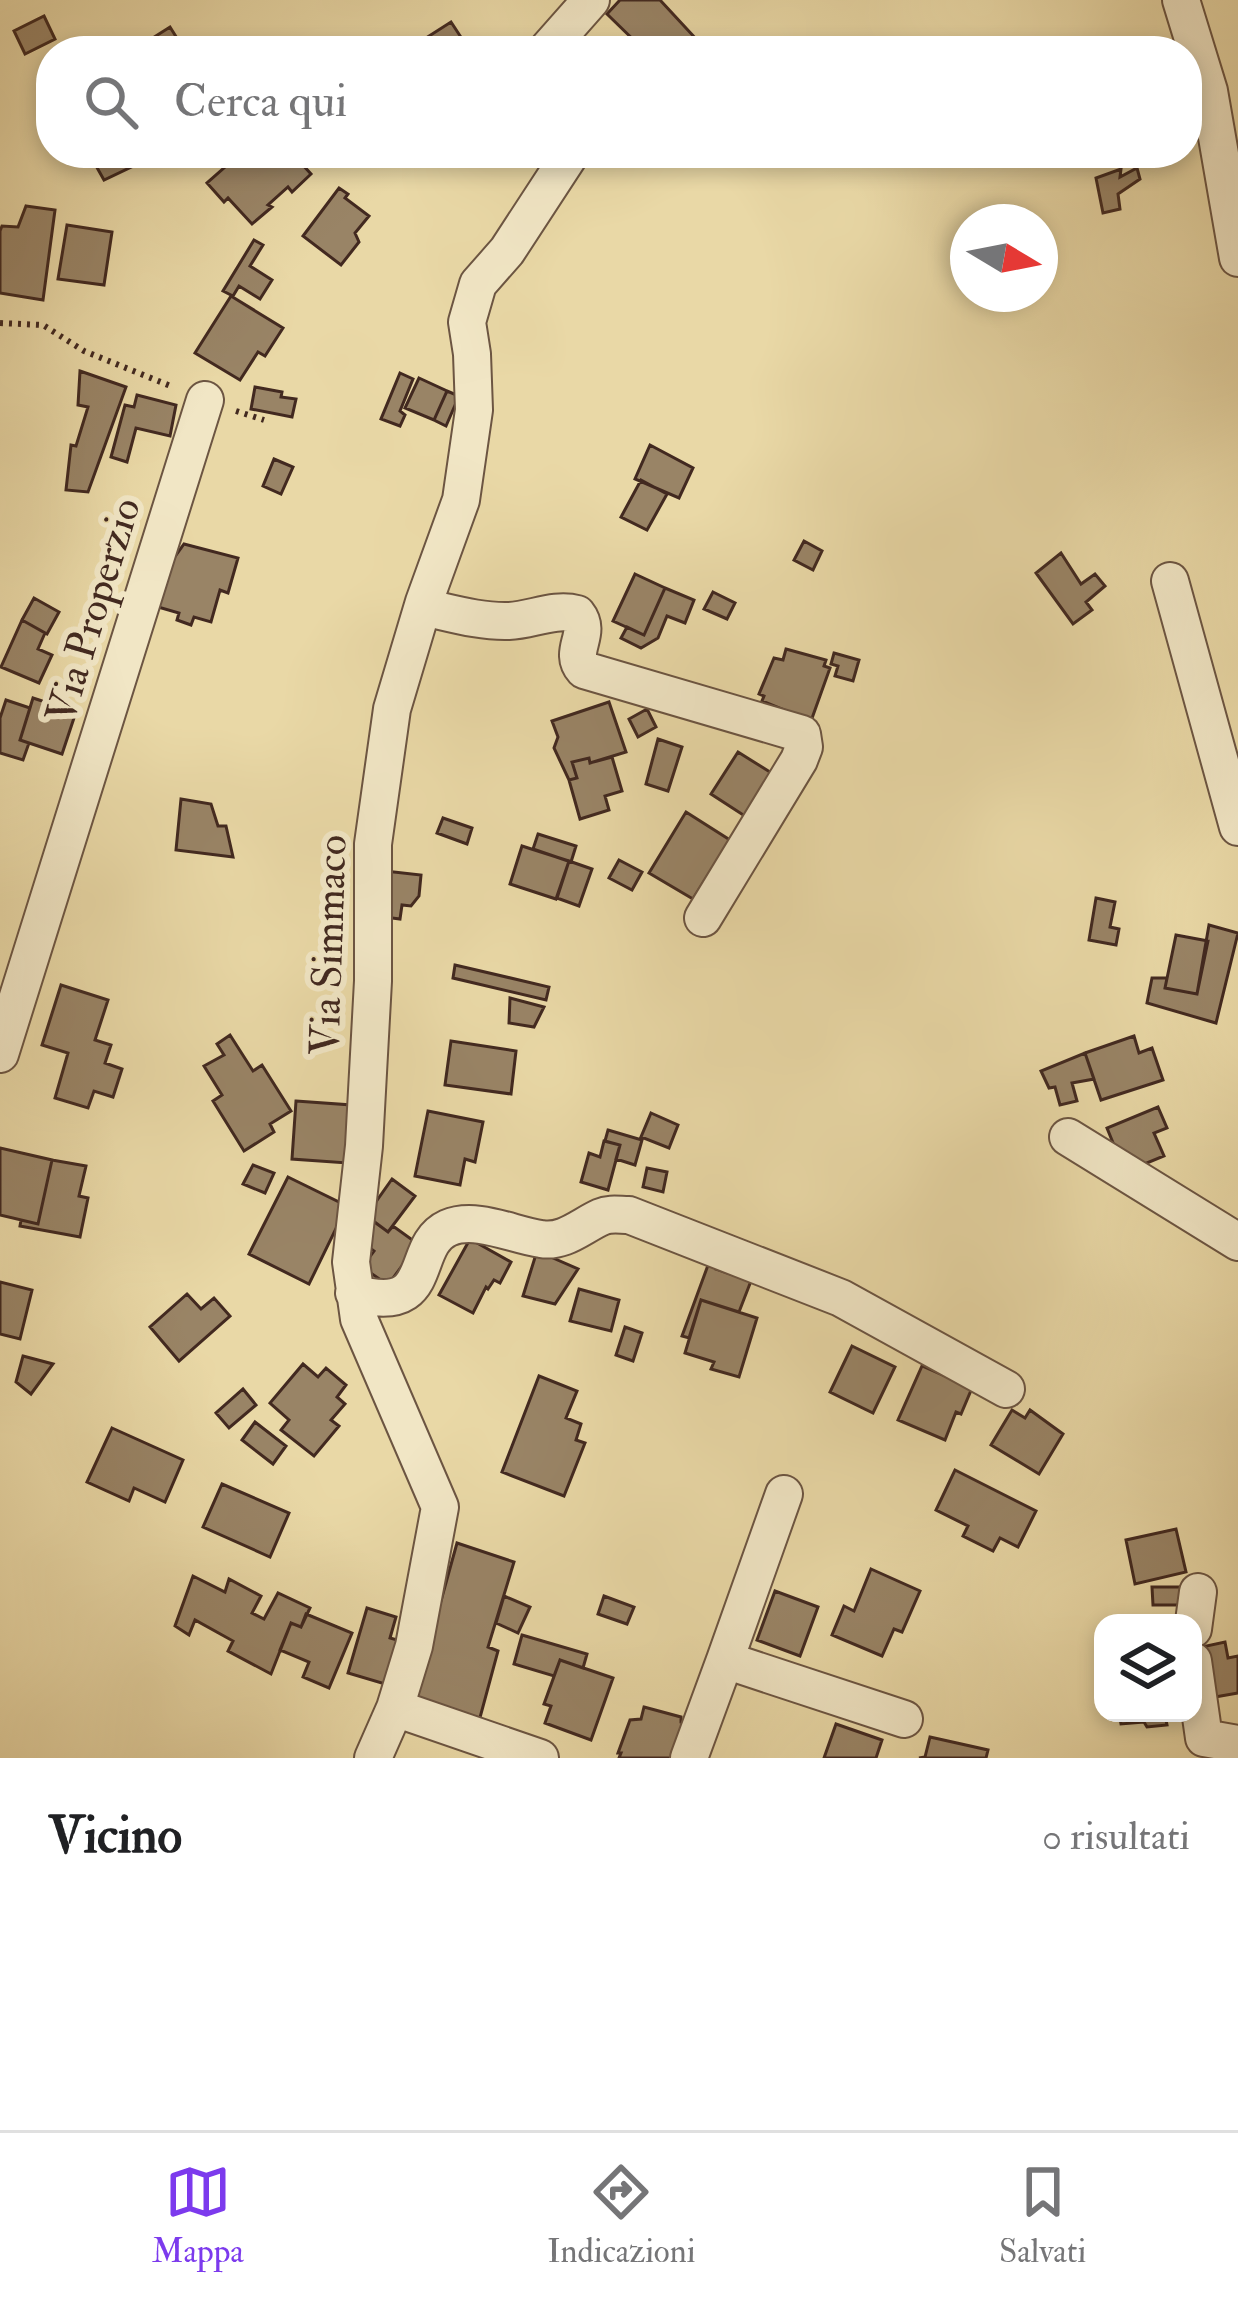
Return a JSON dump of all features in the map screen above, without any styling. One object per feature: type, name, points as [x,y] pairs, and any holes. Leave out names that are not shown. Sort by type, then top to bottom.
[{"type":"street","points":[[559,36],[591,0]]},
{"type":"street","points":[[1181,0],[1192,36]]},
{"type":"street","points":[[1202,67],[1238,258]]},
{"type":"street","name":"Via Simmaco","points":[[374,1758],[414,1646],[440,1507],[359,1319],[354,1293],[351,1262],[364,1146],[373,981],[373,844],[392,709],[461,500],[474,410],[467,322],[478,284],[507,251],[561,168]]},
{"type":"street","name":"Via Properzio","points":[[0,1054],[205,400]]},
{"type":"street","points":[[1170,581],[1238,827]]},
{"type":"street","points":[[423,607],[507,621],[567,611],[577,614],[584,631],[576,653],[584,670],[802,734],[799,760],[703,918]]},
{"type":"street","points":[[1068,1137],[1238,1242]]},
{"type":"street","points":[[354,1293],[378,1300],[399,1295],[414,1285],[434,1238],[460,1224],[543,1240],[572,1234],[609,1214],[629,1215],[841,1298],[1006,1389]]},
{"type":"street","points":[[689,1758],[784,1494]]},
{"type":"street","points":[[1195,1614],[1198,1592]]},
{"type":"street","points":[[725,1660],[904,1719]]},
{"type":"street","points":[[395,1708],[540,1758]]},
{"type":"street","points":[[1202,1722],[1204,1738],[1238,1744]]},
{"type":"path","points":[[0,323],[43,325],[84,351],[205,400]]},
{"type":"building","points":[[620,0],[660,0],[693,36],[630,36],[607,14]]},
{"type":"building","points":[[44,16],[54,36],[36,36],[36,48],[25,54],[14,31]]},
{"type":"building","points":[[451,22],[460,36],[429,36]]},
{"type":"building","points":[[97,168],[129,168],[104,180]]},
{"type":"building","points":[[224,168],[306,168],[311,174],[292,192],[288,187],[252,224],[207,183]]},
{"type":"building","points":[[1137,168],[1140,179],[1118,194],[1120,209],[1103,213],[1096,178],[1121,169],[1120,177]]},
{"type":"building","points":[[339,188],[369,216],[355,233],[359,242],[341,265],[303,236]]},
{"type":"building","points":[[26,206],[55,210],[43,300],[0,293],[0,231],[2,226],[18,227]]},
{"type":"building","points":[[67,225],[112,232],[104,285],[58,279]]},
{"type":"building","points":[[254,240],[263,245],[250,266],[272,280],[260,299],[239,286],[233,296],[223,291]]},
{"type":"building","points":[[231,296],[283,328],[265,356],[258,352],[240,380],[195,353]]},
{"type":"building","points":[[80,371],[126,387],[88,492],[66,490],[71,445],[76,446],[88,407],[78,405]]},
{"type":"building","points":[[400,373],[413,379],[400,411],[405,415],[400,426],[381,419]]},
{"type":"building","points":[[419,378],[447,391],[434,420],[405,408]]},
{"type":"building","points":[[255,387],[296,399],[292,417],[251,409]]},
{"type":"building","points":[[447,391],[459,396],[446,426],[434,420]]},
{"type":"building","points":[[137,395],[176,405],[170,436],[136,428],[127,462],[111,457],[125,405],[134,407]]},
{"type":"building","points":[[650,445],[693,468],[679,498],[635,479]]},
{"type":"building","points":[[274,459],[293,467],[281,494],[263,486]]},
{"type":"building","points":[[641,480],[667,494],[647,530],[621,517]]},
{"type":"building","points":[[804,541],[822,551],[813,570],[794,560]]},
{"type":"building","points":[[184,544],[238,558],[228,593],[220,590],[211,622],[194,617],[191,625],[177,620],[179,613],[158,607],[174,558]]},
{"type":"building","points":[[1061,553],[1081,584],[1095,574],[1105,586],[1086,602],[1092,610],[1073,624],[1036,573]]},
{"type":"building","points":[[635,574],[665,588],[644,635],[613,621]]},
{"type":"building","points":[[665,588],[694,600],[685,623],[667,616],[658,638],[641,648],[621,638],[627,627],[644,635]]},
{"type":"building","points":[[713,592],[735,603],[727,619],[704,609]]},
{"type":"building","points":[[34,598],[59,612],[47,634],[22,620]]},
{"type":"building","points":[[22,620],[45,633],[38,649],[52,655],[39,683],[1,667]]},
{"type":"building","points":[[786,649],[826,660],[824,666],[830,668],[811,721],[762,701],[764,696],[759,694],[774,658],[783,660]]},
{"type":"building","points":[[834,653],[859,660],[853,681],[835,676]]},
{"type":"building","points":[[33,698],[76,712],[62,754],[20,740]]},
{"type":"building","points":[[6,700],[30,708],[20,740],[29,743],[23,760],[0,753],[0,718]]},
{"type":"building","points":[[609,702],[626,752],[590,763],[589,758],[572,762],[577,778],[569,780],[554,748],[558,737],[552,721]]},
{"type":"building","points":[[647,709],[656,727],[638,737],[629,719]]},
{"type":"building","points":[[658,739],[682,747],[668,791],[646,784]]},
{"type":"building","points":[[738,752],[781,779],[754,822],[711,794]]},
{"type":"building","points":[[612,757],[622,791],[605,796],[609,810],[580,819],[569,780],[577,778],[572,762]]},
{"type":"building","points":[[181,799],[211,804],[218,826],[226,826],[233,857],[176,850]]},
{"type":"building","points":[[686,812],[730,840],[693,899],[649,873]]},
{"type":"building","points":[[443,818],[472,828],[467,844],[437,833]]},
{"type":"building","points":[[538,834],[576,846],[571,862],[533,849]]},
{"type":"building","points":[[522,846],[569,861],[556,899],[510,884]]},
{"type":"building","points":[[619,860],[642,872],[632,890],[609,878]]},
{"type":"building","points":[[569,861],[592,869],[579,906],[557,898]]},
{"type":"building","points":[[385,871],[421,875],[419,896],[411,906],[402,905],[400,919],[384,917]]},
{"type":"building","points":[[1096,898],[1115,902],[1110,927],[1119,929],[1116,945],[1089,940]]},
{"type":"building","points":[[1209,925],[1238,933],[1216,1023],[1147,1003],[1152,978],[1167,978],[1165,988],[1197,994]]},
{"type":"building","points":[[1176,935],[1208,941],[1197,994],[1165,988]]},
{"type":"building","points":[[455,965],[549,987],[546,1000],[453,978]]},
{"type":"building","points":[[61,985],[108,1000],[95,1040],[111,1045],[105,1063],[122,1069],[113,1097],[94,1091],[88,1108],[55,1098],[68,1053],[42,1045]]},
{"type":"building","points":[[510,998],[544,1007],[534,1027],[509,1023]]},
{"type":"building","points":[[230,1035],[253,1071],[262,1065],[291,1111],[270,1124],[274,1132],[244,1151],[213,1101],[222,1095],[204,1066],[224,1055],[217,1044]]},
{"type":"building","points":[[1134,1036],[1139,1053],[1152,1048],[1163,1080],[1101,1100],[1085,1053]]},
{"type":"building","points":[[451,1041],[516,1051],[511,1094],[445,1085]]},
{"type":"building","points":[[1085,1053],[1094,1079],[1072,1083],[1077,1101],[1060,1105],[1055,1087],[1049,1088],[1041,1071]]},
{"type":"building","points":[[296,1101],[351,1105],[347,1163],[292,1159]]},
{"type":"building","points":[[1158,1107],[1167,1128],[1154,1133],[1164,1156],[1125,1172],[1107,1128]]},
{"type":"building","points":[[428,1111],[483,1122],[475,1162],[465,1159],[460,1185],[415,1176]]},
{"type":"building","points":[[651,1113],[678,1125],[669,1148],[641,1137]]},
{"type":"building","points":[[608,1130],[642,1140],[635,1165],[616,1159],[620,1145],[605,1141]]},
{"type":"building","points":[[604,1141],[620,1145],[608,1190],[581,1182],[589,1153],[600,1157]]},
{"type":"building","points":[[0,1148],[52,1160],[38,1224],[0,1215]]},
{"type":"building","points":[[52,1160],[86,1166],[79,1196],[88,1198],[80,1237],[20,1226],[21,1220],[38,1224]]},
{"type":"building","points":[[253,1165],[274,1173],[265,1193],[243,1184]]},
{"type":"building","points":[[647,1168],[667,1172],[663,1192],[643,1187]]},
{"type":"building","points":[[288,1177],[347,1206],[309,1284],[249,1254]]},
{"type":"building","points":[[392,1179],[415,1196],[388,1232],[366,1216]]},
{"type":"building","points":[[372,1220],[388,1232],[393,1226],[418,1244],[388,1285],[362,1267],[374,1251],[358,1239]]},
{"type":"building","points":[[470,1239],[511,1262],[500,1283],[494,1280],[486,1287],[473,1313],[439,1295]]},
{"type":"building","points":[[537,1251],[578,1269],[555,1304],[523,1296]]},
{"type":"building","points":[[711,1257],[719,1261],[716,1269],[751,1281],[739,1312],[701,1300],[689,1338],[682,1336]]},
{"type":"building","points":[[0,1282],[32,1290],[20,1339],[0,1334]]},
{"type":"building","points":[[579,1289],[619,1300],[611,1331],[570,1321]]},
{"type":"building","points":[[187,1294],[201,1309],[214,1298],[230,1316],[179,1361],[150,1327]]},
{"type":"building","points":[[701,1300],[757,1318],[739,1377],[711,1369],[714,1362],[685,1353]]},
{"type":"building","points":[[625,1327],[642,1333],[633,1361],[616,1355]]},
{"type":"building","points":[[852,1346],[895,1367],[873,1413],[830,1392]]},
{"type":"building","points":[[23,1356],[53,1364],[31,1394],[16,1382]]},
{"type":"building","points":[[303,1364],[318,1377],[326,1368],[346,1385],[337,1397],[345,1404],[331,1420],[339,1426],[314,1456],[281,1430],[289,1420],[270,1403]]},
{"type":"building","points":[[922,1366],[972,1388],[945,1440],[898,1420]]},
{"type":"building","points":[[539,1376],[577,1391],[566,1418],[581,1424],[576,1440],[585,1443],[564,1496],[502,1472]]},
{"type":"building","points":[[243,1389],[256,1405],[229,1428],[216,1413]]},
{"type":"building","points":[[1012,1410],[1025,1418],[1030,1410],[1063,1434],[1039,1474],[991,1445]]},
{"type":"building","points":[[255,1422],[286,1446],[273,1464],[242,1440]]},
{"type":"building","points":[[112,1428],[183,1460],[165,1502],[134,1488],[129,1501],[87,1482]]},
{"type":"building","points":[[955,1470],[1036,1511],[1018,1547],[1000,1538],[993,1551],[963,1536],[968,1526],[936,1510]]},
{"type":"building","points":[[222,1484],[289,1513],[270,1557],[203,1527]]},
{"type":"building","points":[[1176,1529],[1186,1572],[1135,1584],[1126,1540]]},
{"type":"building","points":[[457,1543],[514,1562],[488,1647],[498,1651],[478,1725],[414,1698]]},
{"type":"building","points":[[871,1569],[920,1591],[902,1632],[894,1629],[882,1656],[832,1635],[844,1606],[854,1611]]},
{"type":"building","points":[[193,1576],[225,1592],[229,1579],[261,1596],[252,1613],[264,1619],[278,1593],[310,1608],[301,1627],[291,1623],[271,1674],[228,1651],[233,1641],[195,1620],[189,1635],[175,1626]]},
{"type":"building","points":[[1152,1587],[1183,1587],[1183,1605],[1153,1605]]},
{"type":"building","points":[[775,1591],[818,1607],[800,1656],[757,1640]]},
{"type":"building","points":[[504,1596],[530,1607],[518,1633],[496,1623]]},
{"type":"building","points":[[604,1596],[634,1607],[627,1624],[598,1614]]},
{"type":"building","points":[[367,1608],[396,1617],[390,1638],[404,1642],[385,1684],[348,1673]]},
{"type":"building","points":[[306,1614],[352,1633],[329,1688],[303,1677],[309,1662],[280,1650],[291,1623],[301,1627]]},
{"type":"building","points":[[522,1635],[587,1654],[583,1668],[560,1660],[554,1676],[514,1664]]},
{"type":"building","points":[[1225,1642],[1228,1658],[1238,1656],[1238,1693],[1215,1697],[1202,1662],[1202,1647]]},
{"type":"building","points":[[560,1660],[613,1678],[591,1740],[545,1723],[551,1706],[544,1704]]},
{"type":"building","points":[[644,1707],[681,1717],[688,1724],[677,1758],[619,1758],[630,1720],[641,1719]]},
{"type":"building","points":[[836,1724],[882,1740],[876,1758],[824,1758]]},
{"type":"building","points":[[930,1737],[988,1750],[986,1758],[919,1758],[925,1757]]}]
